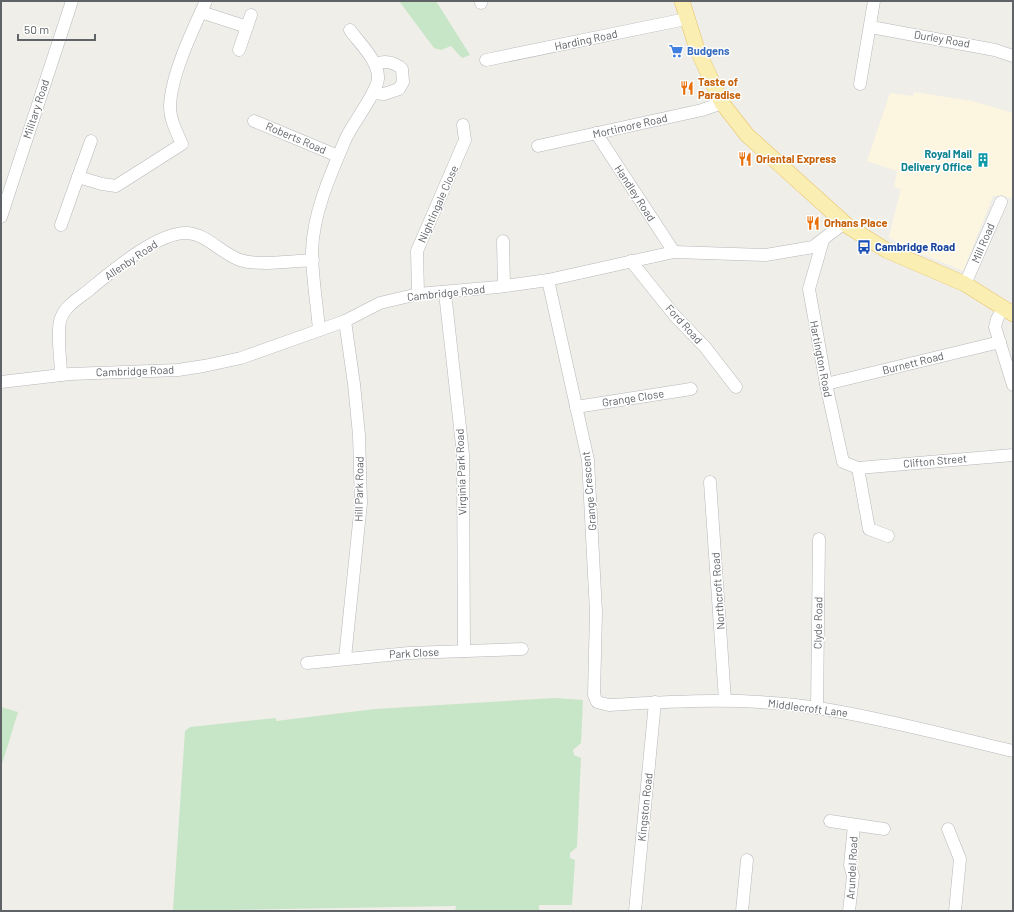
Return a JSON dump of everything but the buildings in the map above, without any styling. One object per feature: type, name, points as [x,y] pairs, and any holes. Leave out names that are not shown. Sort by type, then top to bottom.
[{"type":"main road","points":[[682,1],[686,19],[707,73],[722,103],[747,135],[844,223],[886,250],[965,284],[1008,311]]},
{"type":"street","name":"Military Road","points":[[1,217],[72,1]]},
{"type":"street","points":[[860,84],[871,27],[874,1]]},
{"type":"street","points":[[78,177],[102,184],[116,186],[185,148],[171,117],[172,93],[182,60],[204,6],[247,26]]},
{"type":"street","points":[[239,50],[251,15]]},
{"type":"street","name":"Harding Road","points":[[486,60],[686,19]]},
{"type":"street","name":"Durley Road","points":[[871,27],[995,50],[1013,56]]},
{"type":"street","points":[[319,330],[313,260],[313,244],[318,216],[338,156],[353,123],[373,93],[378,77],[375,64],[350,30]]},
{"type":"street","points":[[373,93],[384,94],[396,91],[401,86],[403,76],[402,70],[396,65],[385,62],[375,64]]},
{"type":"street","name":"Mortimore Road","points":[[538,146],[702,110],[722,103]]},
{"type":"street","name":"Roberts Road","points":[[254,121],[338,156]]},
{"type":"street","name":"Nightingale Close","points":[[418,294],[417,251],[471,140],[463,125]]},
{"type":"street","name":"Handley Road","points":[[596,134],[674,252]]},
{"type":"street","points":[[61,225],[91,141]]},
{"type":"street","name":"Mill Road","points":[[965,284],[1001,202]]},
{"type":"street","name":"Cambridge Road","points":[[1,382],[61,375],[178,370],[204,366],[241,358],[345,321],[380,303],[418,294],[445,293],[548,280],[674,252],[766,255],[813,246],[844,223]]},
{"type":"street","name":"Allenby Road","points":[[61,375],[60,323],[65,310],[115,269],[136,254],[167,237],[181,233],[197,235],[234,258],[250,262],[313,260]]},
{"type":"street","name":"Hartington Road","points":[[823,240],[809,289],[826,384],[843,462],[858,468]]},
{"type":"street","points":[[503,241],[504,286]]},
{"type":"street","name":"Ford Road","points":[[631,261],[675,316],[705,347],[736,387]]},
{"type":"street","name":"Grange Crescent","points":[[548,280],[589,473],[596,612],[594,695],[600,703]]},
{"type":"street","name":"Virginia Park Road","points":[[445,293],[463,454],[464,651]]},
{"type":"street","points":[[1008,311],[995,323],[1013,386]]},
{"type":"street","name":"Hill Park Road","points":[[345,321],[354,384],[358,428],[361,503],[345,658]]},
{"type":"street","name":"Burnett Road","points":[[826,384],[1000,342]]},
{"type":"street","name":"Grange Close","points":[[576,407],[691,389]]},
{"type":"street","name":"Clifton Street","points":[[858,468],[1013,455]]},
{"type":"street","points":[[858,468],[869,529],[888,536]]},
{"type":"street","name":"Northcroft Road","points":[[710,482],[725,700]]},
{"type":"street","name":"Clyde Road","points":[[817,708],[819,539]]},
{"type":"street","name":"Park Close","points":[[307,663],[345,658],[522,649]]},
{"type":"street","name":"Middlecroft Lane","points":[[600,703],[608,705],[725,700],[817,708],[872,718],[1013,751]]},
{"type":"street","name":"Kingston Road","points":[[635,911],[656,702]]},
{"type":"street","name":"Arundel Road","points":[[830,821],[884,829]]},
{"type":"street","name":"Arundel Road","points":[[849,911],[853,876],[850,865],[854,825]]},
{"type":"street","points":[[948,829],[960,859],[955,911]]},
{"type":"street","points":[[742,911],[747,860]]},
{"type":"shaded area","points":[[914,92],[972,101],[1013,113],[1013,198],[993,196],[963,271],[901,245],[889,237],[901,189],[894,187],[897,171],[867,161],[890,93],[913,96]]},
{"type":"green space","points":[[399,1],[436,1],[470,55],[462,58],[451,46],[441,50],[434,48]]},
{"type":"green space","points":[[555,698],[583,700],[581,743],[573,750],[574,755],[581,758],[577,847],[570,853],[570,858],[575,860],[572,905],[539,905],[539,911],[455,911],[456,906],[166,911],[173,910],[185,731],[190,727],[276,718],[276,721],[375,709]]},
{"type":"green space","points":[[1,707],[18,712],[2,764],[1,764]]},
{"type":"place","name":"Budgens","points":[[676,51]]},
{"type":"place","name":"Taste of Paradise","points":[[687,88]]},
{"type":"place","name":"Oriental Express","points":[[745,159]]},
{"type":"place","name":"Royal Mail Delivery Office","points":[[983,160]]},
{"type":"place","name":"Orhans Place","points":[[813,223]]},
{"type":"place","name":"Cambridge Road","points":[[864,247]]}]
